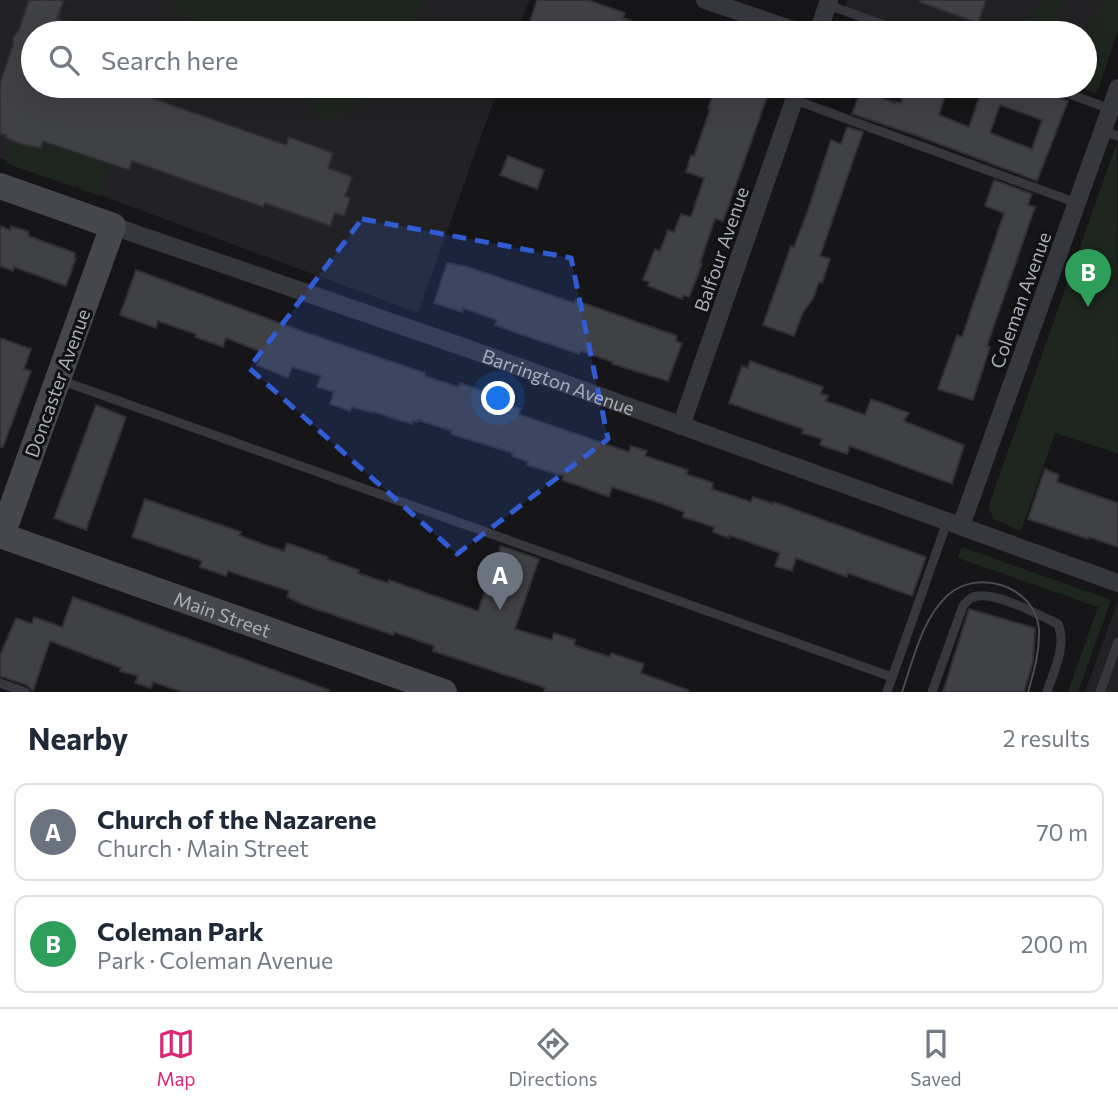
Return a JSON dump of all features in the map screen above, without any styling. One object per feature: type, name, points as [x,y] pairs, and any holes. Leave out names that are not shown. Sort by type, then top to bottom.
[{"type":"street","points":[[705,0],[767,21]]},
{"type":"street","points":[[822,21],[829,2]]},
{"type":"street","name":"Coleman Avenue","points":[[954,524],[1077,203],[1111,134],[1110,109],[1118,88]]},
{"type":"street","name":"Balfour Avenue","points":[[681,426],[795,98]]},
{"type":"street","name":"Barrington Avenue","points":[[0,186],[1118,583]]},
{"type":"street","name":"Doncaster Avenue","points":[[1,537],[113,226]]},
{"type":"street","name":"Main Street","points":[[1,537],[444,692]]},
{"type":"lane","points":[[829,2],[877,21]]},
{"type":"lane","points":[[810,98],[1077,203]]},
{"type":"lane","points":[[1080,98],[1110,109]]},
{"type":"lane","points":[[58,379],[892,677]]},
{"type":"lane","points":[[887,692],[954,524]]},
{"type":"lane","points":[[933,692],[963,606],[970,598],[982,595],[996,598],[1058,624],[1062,634],[1062,646],[1047,692]]},
{"type":"lane","points":[[1100,692],[1118,642]]},
{"type":"lane","points":[[0,683],[25,692]]},
{"type":"highlighted area","points":[[362,219],[571,258],[608,439],[457,554],[249,368]]},
{"type":"shaded area","points":[[0,0],[529,0],[521,21],[21,21],[21,98],[495,98],[418,313],[0,158]]},
{"type":"shaded area","points":[[173,0],[423,0],[416,21],[197,21],[169,11]]},
{"type":"shaded area","points":[[847,0],[1118,0],[1118,31],[1097,90],[1097,21],[877,21],[844,10]]},
{"type":"shaded area","points":[[1044,0],[1063,0],[1058,14],[1062,17],[1061,21],[1027,21]]},
{"type":"shaded area","points":[[1103,0],[1118,0],[1118,31],[1098,89],[1097,21],[1087,20],[1098,15]]},
{"type":"shaded area","points":[[311,98],[361,98],[352,107],[327,120],[312,110]]},
{"type":"shaded area","points":[[19,138],[43,141],[110,164],[99,196],[80,189],[76,184],[74,187],[5,163],[13,141],[17,143]]},
{"type":"shaded area","points":[[1117,142],[1118,449],[1117,453],[1055,433],[1021,531],[994,519],[989,509],[990,502]]},
{"type":"shaded area","points":[[962,547],[1111,600],[1078,692],[1068,692],[1098,607],[958,558]]},
{"type":"shaded area","points":[[1118,601],[1118,692],[1085,692]]},
{"type":"building","points":[[29,0],[64,0],[57,19],[63,21],[22,21]]},
{"type":"building","points":[[537,0],[588,0],[625,13],[623,18],[631,21],[530,21]]},
{"type":"building","points":[[920,0],[986,0],[979,21],[919,2]]},
{"type":"building","points":[[21,24],[21,98],[154,98],[286,145],[289,137],[333,153],[328,168],[352,177],[345,196],[350,198],[344,216],[335,213],[330,226],[265,203],[263,207],[132,161],[129,170],[43,141],[41,148],[6,138],[6,135],[0,134],[0,83],[13,38]]},
{"type":"building","points":[[712,98],[767,98],[723,221],[715,219],[689,297],[683,295],[682,299],[648,286],[649,282],[643,280],[655,249],[660,251],[668,230],[674,232],[681,214],[691,217],[704,178],[686,172],[691,155],[694,156],[710,109],[708,108]]},
{"type":"building","points":[[858,98],[900,103],[902,98],[944,98],[939,115],[969,127],[979,98],[1060,98],[1068,101],[1037,181],[852,114]],"holes":[[[1000,105],[1042,120],[1032,149],[990,133]]]},
{"type":"building","points":[[847,127],[863,132],[820,256],[830,259],[822,283],[819,282],[813,299],[803,312],[794,336],[763,325],[791,246],[794,247],[808,210],[831,140],[841,144]]},
{"type":"building","points":[[508,156],[544,170],[537,189],[500,175]]},
{"type":"building","points":[[994,180],[1032,194],[1028,205],[1035,207],[987,346],[990,347],[973,400],[938,389],[957,335],[962,337],[1004,213],[985,206]]},
{"type":"building","points":[[0,226],[10,230],[11,226],[29,232],[28,236],[75,253],[76,258],[66,286],[14,267],[13,271],[0,266]]},
{"type":"building","points":[[447,263],[468,267],[574,303],[575,300],[677,336],[676,341],[682,343],[668,381],[612,364],[613,362],[581,351],[579,354],[517,333],[495,325],[497,320],[463,308],[462,312],[434,303]]},
{"type":"building","points":[[136,270],[425,373],[425,376],[458,387],[460,383],[500,397],[498,402],[520,409],[518,414],[629,452],[631,446],[647,451],[645,456],[688,470],[686,474],[713,483],[712,489],[751,502],[753,497],[773,504],[774,502],[926,557],[912,596],[848,573],[847,577],[796,558],[792,571],[775,566],[780,553],[713,532],[714,527],[683,517],[684,512],[660,503],[612,487],[609,497],[562,480],[563,476],[527,465],[528,462],[512,456],[513,453],[451,434],[452,431],[418,420],[412,424],[374,412],[352,407],[350,411],[330,404],[334,392],[317,387],[321,376],[292,367],[288,378],[257,365],[262,352],[226,338],[223,347],[158,321],[156,328],[120,315]]},
{"type":"building","points":[[0,338],[31,349],[24,369],[31,371],[3,447],[0,447]]},
{"type":"building","points":[[750,361],[823,387],[821,394],[828,396],[826,401],[865,415],[871,399],[909,413],[904,421],[964,445],[952,484],[850,446],[847,454],[820,445],[822,439],[802,433],[803,429],[729,403],[742,366],[748,368]]},
{"type":"building","points":[[96,405],[126,417],[86,530],[54,518]]},
{"type":"building","points":[[1045,469],[1059,475],[1057,482],[1118,503],[1118,547],[1028,519]]},
{"type":"building","points":[[145,499],[241,532],[239,535],[262,544],[284,551],[287,543],[359,570],[358,573],[388,583],[389,580],[478,611],[501,546],[539,559],[515,629],[552,640],[554,633],[575,640],[574,645],[610,657],[611,653],[644,664],[641,673],[688,692],[544,692],[545,688],[433,651],[434,646],[304,605],[287,597],[289,591],[228,571],[226,576],[200,567],[202,561],[132,537]]},
{"type":"building","points":[[73,597],[329,690],[183,692],[153,682],[151,688],[135,683],[138,676],[120,671],[121,668],[50,641],[33,691],[27,685],[0,676],[0,655],[16,618],[32,624],[34,617],[62,627]]},
{"type":"building","points":[[969,609],[1035,628],[1033,661],[1024,692],[943,692]]},
{"type":"tram line","points":[[902,692],[919,640],[931,616],[948,595],[960,587],[974,583],[989,583],[1016,592],[1035,614],[1039,645],[1028,692]]},
{"type":"place","name":"Coleman Park","points":[[1088,307]]},
{"type":"place","name":"Church of the Nazarene","points":[[500,610]]}]
